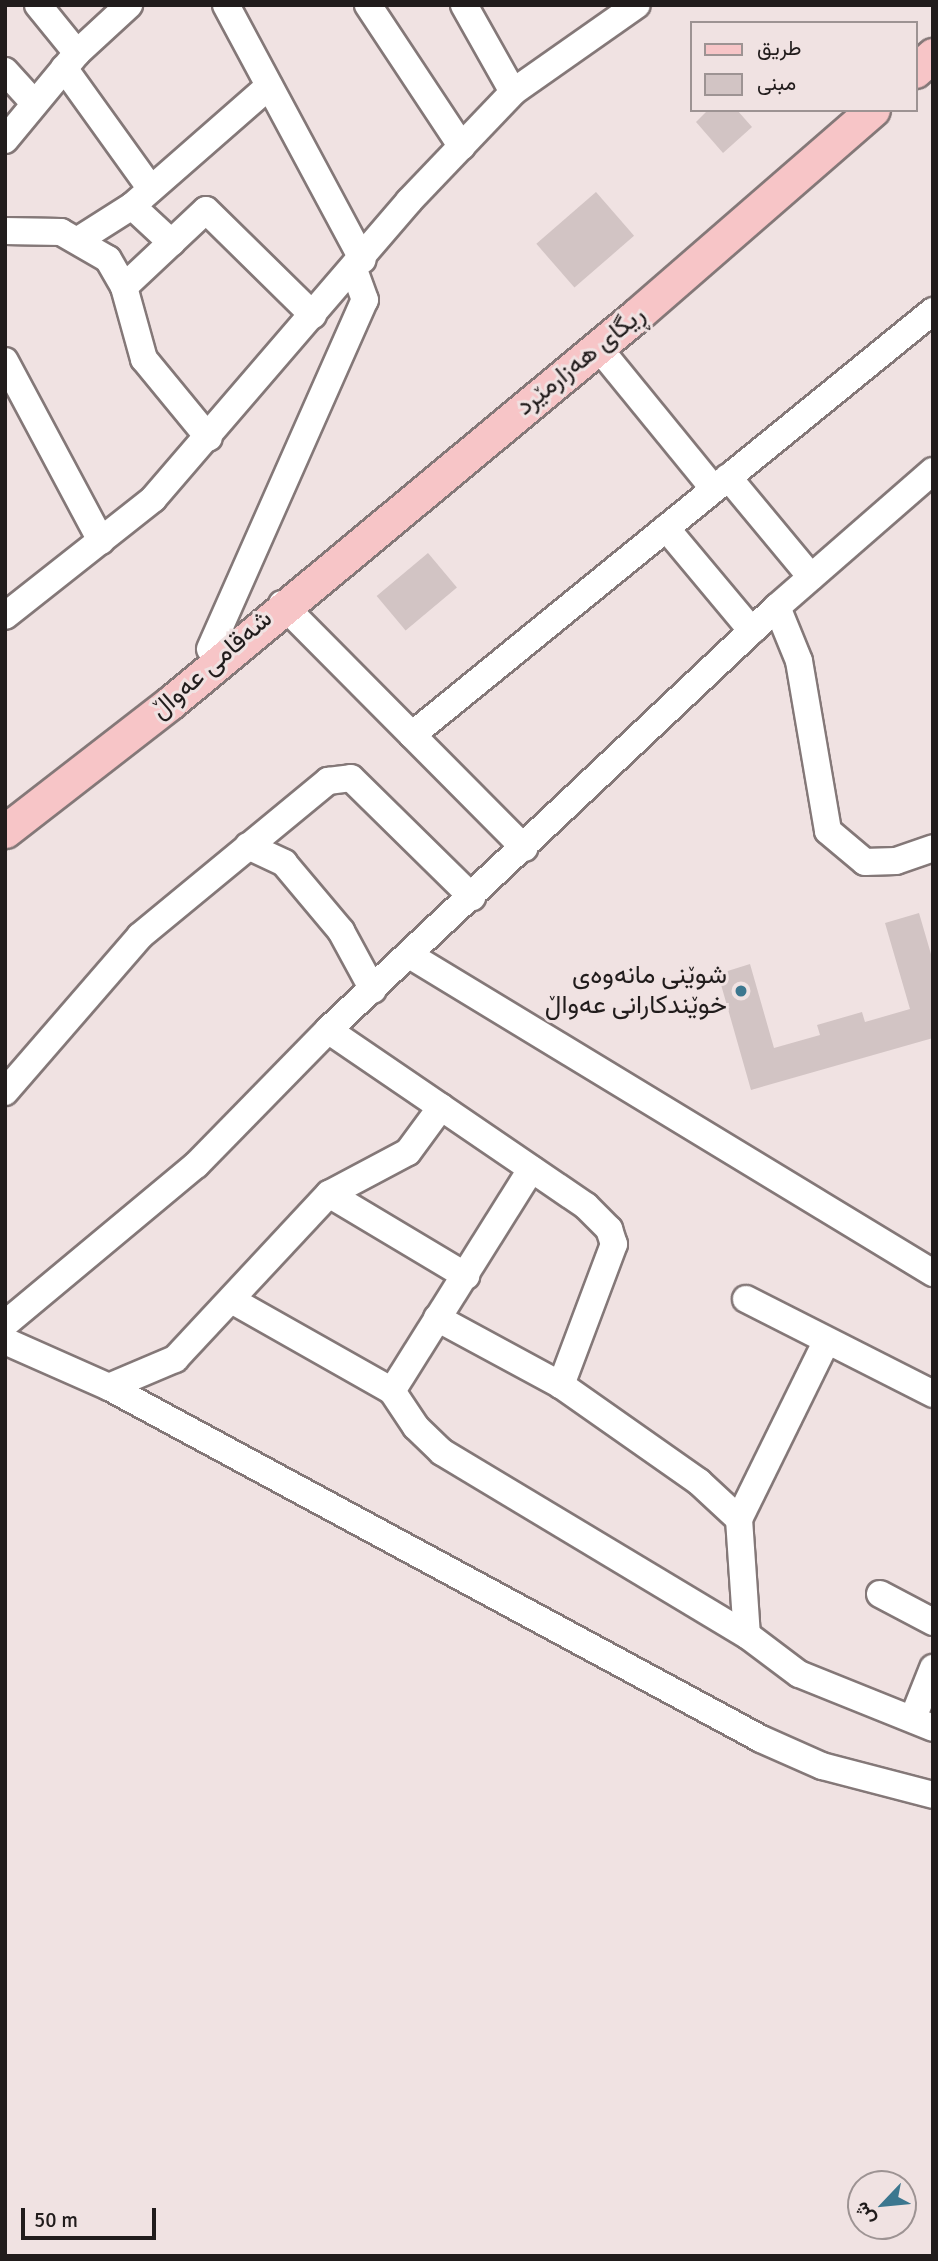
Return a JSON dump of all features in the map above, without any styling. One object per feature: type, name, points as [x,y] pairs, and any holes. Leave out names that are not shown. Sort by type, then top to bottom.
[{"type":"main road","points":[[917,69],[933,55]]},
{"type":"main road","name":"ڕیگای هەزارمێرد","points":[[282,604],[598,347],[871,112]]},
{"type":"main road","name":"شەقامی عەواڵ","points":[[5,802],[210,649],[282,604]]},
{"type":"main road","name":"شەقامی عەواڵ","points":[[5,831],[170,703],[282,604]]},
{"type":"street","points":[[38,5],[71,61],[142,198],[172,243]]},
{"type":"street","points":[[5,140],[71,61],[129,5]]},
{"type":"street","points":[[210,649],[365,300],[359,264],[226,5]]},
{"type":"street","points":[[368,5],[462,147]]},
{"type":"street","points":[[464,5],[513,92]]},
{"type":"street","points":[[5,615],[153,499],[359,264],[409,201],[513,92],[637,5]]},
{"type":"street","points":[[5,71],[34,103]]},
{"type":"street","points":[[80,239],[142,198],[269,86]]},
{"type":"street","points":[[124,287],[206,210],[313,315]]},
{"type":"street","points":[[5,231],[50,229],[80,239],[108,258],[124,287],[144,359],[209,438]]},
{"type":"street","points":[[412,734],[933,310]]},
{"type":"street","points":[[598,347],[721,483],[811,577]]},
{"type":"street","points":[[5,361],[101,541]]},
{"type":"street","points":[[5,1324],[196,1165],[328,1030],[411,956],[777,607],[933,471]]},
{"type":"street","points":[[666,528],[752,631]]},
{"type":"street","points":[[282,604],[524,848]]},
{"type":"street","points":[[777,607],[799,661],[824,817],[834,841],[866,862],[896,861],[933,848]]},
{"type":"street","points":[[5,1092],[140,936],[328,781],[351,778],[472,897]]},
{"type":"street","points":[[248,846],[284,863],[341,931],[373,990]]},
{"type":"street","points":[[411,956],[933,1273]]},
{"type":"street","points":[[328,1030],[586,1206],[609,1228],[614,1244],[561,1385]]},
{"type":"street","points":[[108,1387],[176,1359],[235,1301],[330,1194],[408,1152],[441,1107]]},
{"type":"street","points":[[392,1391],[531,1168]]},
{"type":"street","points":[[330,1194],[466,1276]]},
{"type":"street","points":[[746,1299],[826,1342],[933,1394]]},
{"type":"street","points":[[235,1301],[392,1391],[416,1427],[442,1452],[747,1635],[799,1674],[923,1723],[933,1668]]},
{"type":"street","points":[[437,1318],[561,1385],[699,1482],[739,1519]]},
{"type":"street","points":[[5,1341],[108,1387],[761,1739],[837,1771],[933,1795]]},
{"type":"street","points":[[747,1635],[739,1519],[826,1342]]},
{"type":"street","points":[[880,1594],[933,1622]]},
{"type":"building","points":[[706,112],[739,112],[752,127],[723,153],[696,122]]},
{"type":"building","points":[[596,192],[634,236],[574,288],[536,244]]},
{"type":"building","points":[[428,553],[457,587],[406,631],[377,596]]},
{"type":"building","name":"شوێنی مانەوەی خوێندکارانی عەواڵ","points":[[919,913],[933,961],[933,1038],[751,1090],[718,974],[750,964],[774,1048],[820,1035],[817,1025],[862,1012],[865,1022],[910,1009],[885,923]]},
{"type":"place","name":"شوێنی مانەوەی خوێندکارانی عەواڵ","points":[[741,991]]}]
